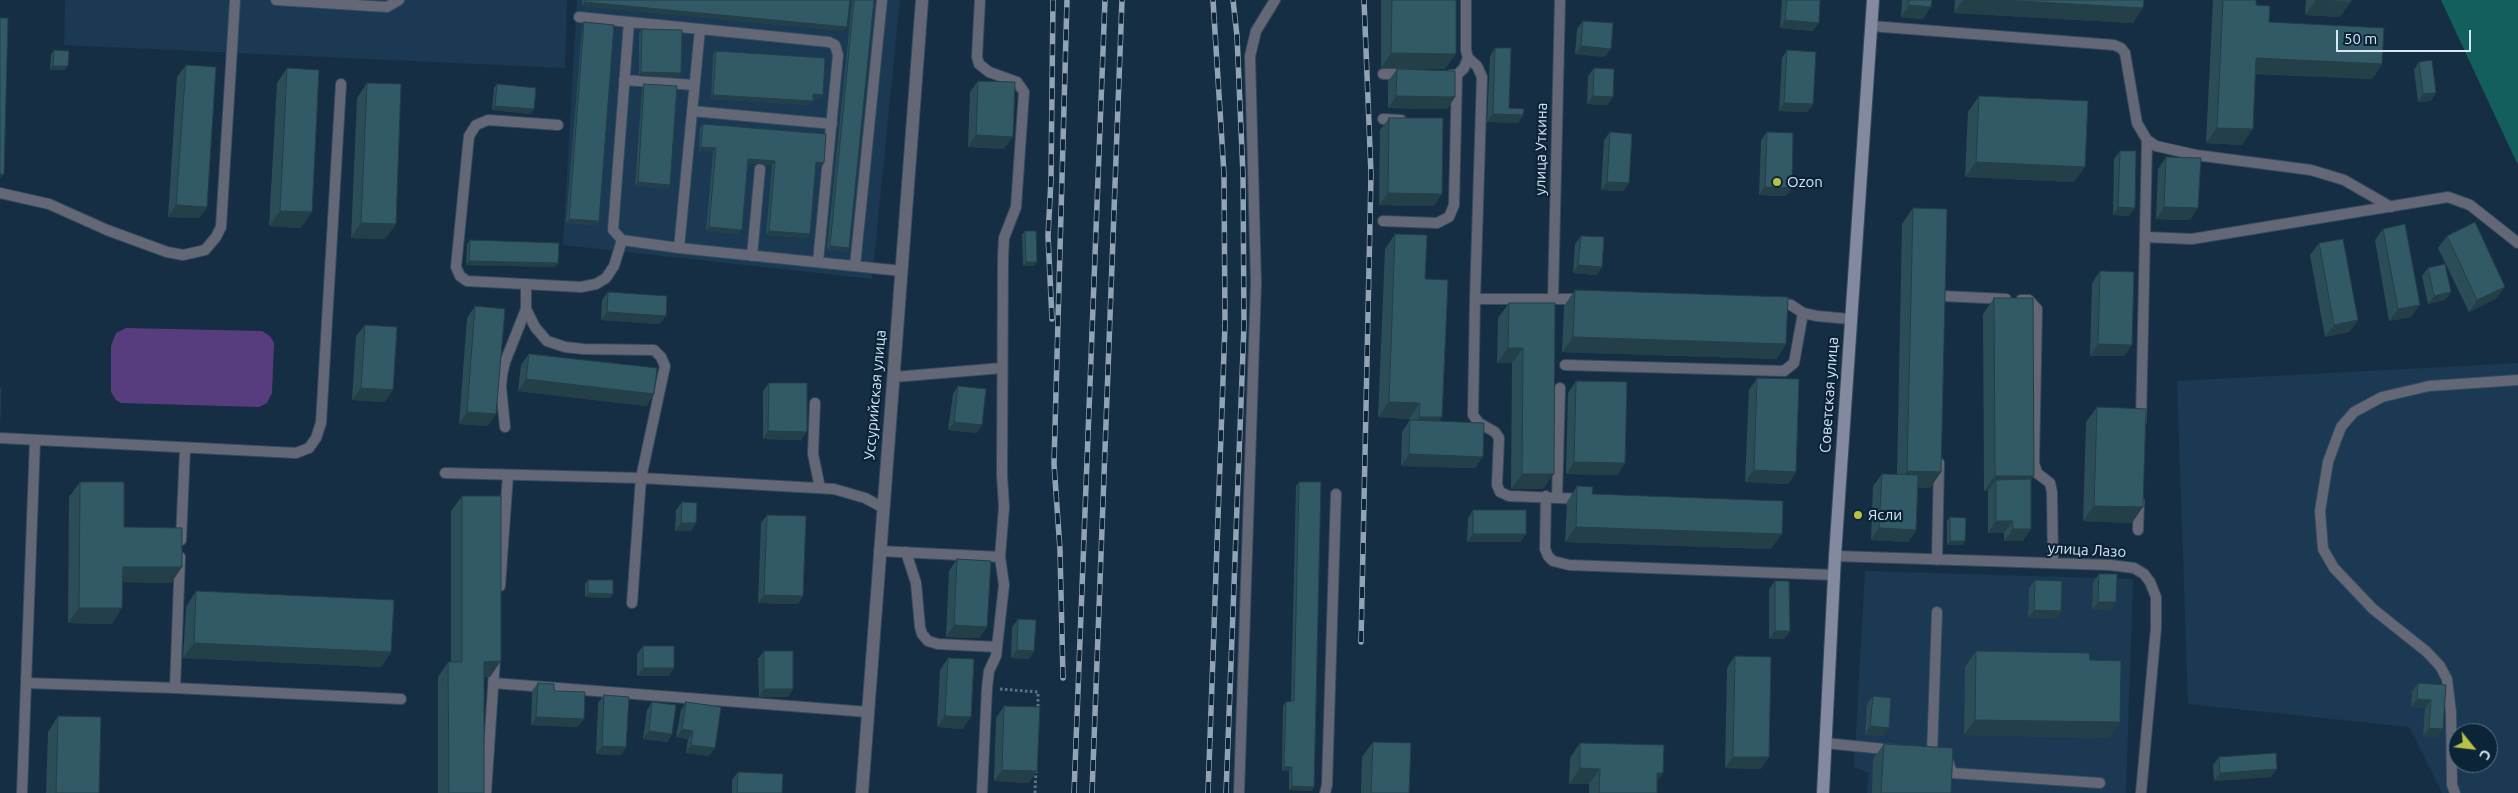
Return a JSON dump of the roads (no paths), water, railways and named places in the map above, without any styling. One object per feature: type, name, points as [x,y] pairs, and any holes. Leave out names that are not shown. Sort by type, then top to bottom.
[{"type":"main road","name":"Советская улица","points":[[1823,793],[1850,318],[1873,0]]},
{"type":"street","name":"Уссурийская улица","points":[[862,793],[882,507],[894,377],[922,0]]},
{"type":"lane","points":[[0,192],[49,204],[116,234],[167,252],[183,256],[205,250],[216,237],[221,227],[235,0]]},
{"type":"lane","points":[[276,0],[388,7],[399,0]]},
{"type":"lane","points":[[855,266],[882,0]]},
{"type":"lane","points":[[980,0],[977,57],[979,64],[989,72],[1016,82],[1024,92],[1016,208],[1004,238],[1002,368],[1004,513],[1000,557],[1004,585],[997,647],[989,671],[987,688],[982,793]]},
{"type":"lane","points":[[1239,793],[1256,283],[1250,56],[1256,30],[1275,0]]},
{"type":"lane","points":[[1383,222],[1437,223],[1449,217],[1454,205],[1450,121],[1457,75],[1464,68],[1468,58],[1466,0]]},
{"type":"lane","name":"улица Уткина","points":[[1553,299],[1560,0]]},
{"type":"lane","points":[[579,17],[829,42],[835,45],[838,55],[818,262]]},
{"type":"lane","points":[[629,22],[613,216],[614,230],[622,240],[679,248],[902,271]]},
{"type":"lane","points":[[1871,26],[2114,45],[2121,48],[2125,53],[2137,123],[2147,140],[2156,146],[2168,150],[2319,172],[2344,180],[2391,207]]},
{"type":"lane","points":[[679,248],[700,29]]},
{"type":"lane","points":[[1468,58],[1477,66],[1482,77],[1474,299],[1473,414],[1479,423],[1495,432],[1499,438],[1497,485],[1500,492],[1509,496],[1596,499]]},
{"type":"lane","points":[[1383,74],[1420,74]]},
{"type":"lane","points":[[1438,75],[1457,75]]},
{"type":"lane","points":[[624,80],[694,85]]},
{"type":"lane","points":[[0,438],[185,449],[296,453],[308,448],[316,438],[321,423],[340,84]]},
{"type":"lane","points":[[692,111],[832,124]]},
{"type":"lane","points":[[1383,119],[1410,120]]},
{"type":"lane","points":[[558,125],[488,120],[476,125],[469,136],[456,267],[460,276],[467,282],[581,287],[596,284],[606,278],[614,266],[622,240]]},
{"type":"lane","points":[[2140,432],[2147,140]]},
{"type":"lane","points":[[752,256],[760,169]]},
{"type":"lane","points":[[2145,237],[2192,239],[2448,197],[2470,205],[2518,243]]},
{"type":"lane","points":[[505,427],[501,387],[502,376],[505,362],[526,309],[526,285]]},
{"type":"lane","points":[[1943,297],[2029,300],[2037,309],[2034,463],[2037,473],[2050,483],[2052,492],[2053,563]]},
{"type":"lane","points":[[1474,299],[1592,300]]},
{"type":"lane","points":[[1758,302],[1791,305],[1803,313],[1817,316],[1850,318]]},
{"type":"lane","points":[[526,309],[535,327],[547,341],[554,344],[583,349],[644,348],[654,350],[661,357],[665,366],[664,378],[652,422],[641,478],[632,603]]},
{"type":"lane","points":[[1565,365],[1784,371],[1794,363],[1803,313]]},
{"type":"lane","points":[[894,377],[1002,368]]},
{"type":"lane","points":[[2455,793],[2452,785],[2451,712],[2447,679],[2440,666],[2427,652],[2373,610],[2334,568],[2322,549],[2320,510],[2328,462],[2341,427],[2354,412],[2382,397],[2429,386],[2518,380]]},
{"type":"lane","points":[[1557,498],[1560,388]]},
{"type":"lane","points":[[815,403],[813,454],[820,488]]},
{"type":"lane","points":[[22,793],[35,440]]},
{"type":"lane","points":[[175,688],[185,449]]},
{"type":"lane","points":[[1936,560],[1939,452]]},
{"type":"lane","points":[[445,473],[641,478],[820,488],[847,491],[882,507]]},
{"type":"lane","points":[[499,594],[508,475]]},
{"type":"lane","points":[[2138,530],[2139,491]]},
{"type":"lane","points":[[1325,793],[1327,785],[1336,494]]},
{"type":"lane","points":[[1546,496],[1545,549],[1553,562],[1569,565],[1834,575]]},
{"type":"lane","points":[[879,551],[1000,557]]},
{"type":"lane","points":[[906,552],[916,583],[922,634],[928,640],[938,644],[997,647]]},
{"type":"lane","name":"улица Лазо","points":[[1835,556],[2053,563],[2134,568],[2144,574],[2150,582],[2156,597],[2156,628],[2140,793]]},
{"type":"lane","points":[[1937,612],[1927,753],[1943,756],[1950,762],[1951,778],[2100,783]]},
{"type":"lane","points":[[486,793],[496,644]]},
{"type":"lane","points":[[26,683],[401,699]]},
{"type":"lane","points":[[493,683],[868,712]]},
{"type":"lane","points":[[1825,743],[1903,751]]},
{"type":"railway","points":[[1052,319],[1048,236],[1051,180],[1053,0]]},
{"type":"railway","points":[[1063,678],[1060,550],[1054,464],[1067,0]]},
{"type":"railway","points":[[1074,793],[1105,0]]},
{"type":"railway","points":[[1092,793],[1122,0]]},
{"type":"railway","points":[[1208,793],[1225,325],[1224,174],[1213,0]]},
{"type":"railway","points":[[1226,793],[1244,325],[1243,175],[1237,36],[1233,0]]},
{"type":"railway","points":[[1361,642],[1371,174],[1364,0]]},
{"type":"place","name":"Ozon","points":[[1777,182]]},
{"type":"place","name":"Ясли","points":[[1858,515]]}]
